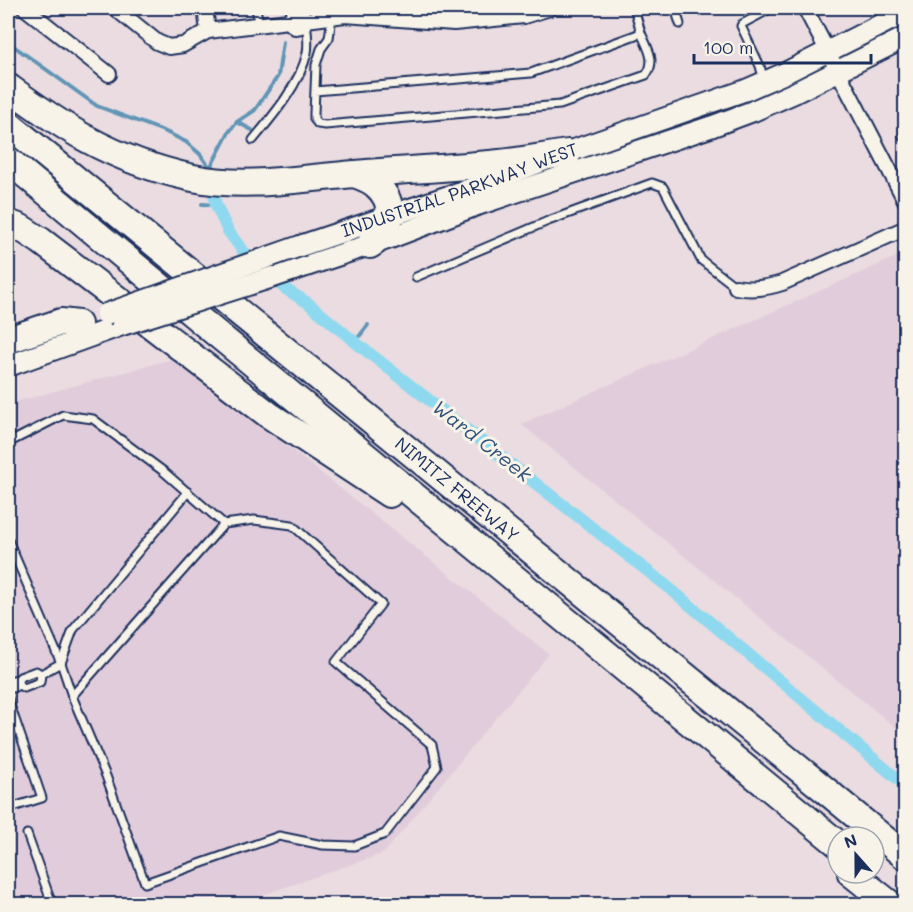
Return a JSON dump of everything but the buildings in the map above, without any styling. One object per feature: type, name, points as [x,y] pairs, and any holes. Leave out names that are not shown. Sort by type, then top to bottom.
[{"type":"highway","points":[[8,87],[49,116],[104,148],[148,166],[193,178],[220,182],[248,184],[500,163],[567,153]]},
{"type":"highway","name":"NIMITZ FREEWAY","points":[[8,124],[906,857]]},
{"type":"highway","points":[[8,140],[841,825]]},
{"type":"highway","points":[[8,160],[826,834]]},
{"type":"highway","points":[[355,174],[374,182],[387,197],[390,207],[387,227],[382,235],[370,245]]},
{"type":"highway","points":[[8,179],[826,852]]},
{"type":"highway","points":[[8,223],[36,237],[268,415],[389,494]]},
{"type":"highway","points":[[8,339],[61,322],[78,324]]},
{"type":"highway","points":[[886,861],[906,877]]},
{"type":"highway","points":[[886,883],[906,899]]},
{"type":"highway","points":[[866,885],[890,904]]},
{"type":"main road","name":"INDUSTRIAL PARKWAY WEST","points":[[8,366],[114,320],[303,245],[708,105],[785,73],[906,12]]},
{"type":"main road","name":"INDUSTRIAL PARKWAY WEST","points":[[8,348],[78,324],[114,320],[323,261],[370,245],[487,202],[713,126],[784,98],[906,37]]},
{"type":"street","points":[[25,8],[109,74]]},
{"type":"street","points":[[115,8],[157,42],[169,47],[183,45],[208,31],[288,21],[294,15],[301,14],[306,20],[345,15],[454,23],[524,16],[550,8]]},
{"type":"street","points":[[205,8],[208,31]]},
{"type":"street","points":[[805,8],[906,202]]},
{"type":"street","points":[[736,287],[765,288],[782,283],[906,228]]},
{"type":"lane","points":[[256,8],[259,25]]},
{"type":"lane","points":[[332,17],[329,38],[321,49],[316,65],[314,119],[318,124],[325,125],[561,105],[646,75],[652,61],[634,8]]},
{"type":"lane","points":[[675,8],[680,24]]},
{"type":"lane","points":[[765,82],[741,26],[772,8]]},
{"type":"lane","points":[[253,140],[278,110],[296,80],[307,52],[306,20]]},
{"type":"lane","points":[[315,91],[531,73],[641,33]]},
{"type":"lane","points":[[416,277],[548,221],[652,183],[663,187],[701,260],[736,287]]},
{"type":"lane","points":[[8,443],[63,415],[93,419],[163,471],[224,524]]},
{"type":"lane","points":[[41,674],[61,663],[73,630],[188,492]]},
{"type":"lane","points":[[8,540],[61,663],[72,696],[106,776],[145,883],[279,836],[323,845],[354,846],[385,834],[437,767],[432,745],[336,662],[381,604],[292,525],[254,520],[224,524],[72,696]]},
{"type":"lane","points":[[11,684],[20,677],[36,671],[41,674]]},
{"type":"lane","points":[[11,684],[24,688],[40,682],[41,674]]},
{"type":"lane","points":[[8,699],[42,798],[10,808],[8,802]]},
{"type":"lane","points":[[27,834],[51,903],[41,904]]},
{"type":"shaded area","points":[[905,253],[905,735],[521,424]]},
{"type":"shaded area","points":[[176,358],[549,654],[384,853],[236,904],[8,904],[8,404]]},
{"type":"waterway","points":[[8,42],[97,106],[186,142],[200,154],[210,168],[229,132],[237,122],[255,110],[278,76],[283,42]]},
{"type":"waterway","points":[[237,122],[252,130]]},
{"type":"waterway","name":"Ward Creek","points":[[211,178],[216,205],[228,231],[243,251],[263,271],[308,303],[668,587],[906,786]]},
{"type":"waterway","points":[[202,204],[216,205]]},
{"type":"waterway","points":[[355,342],[368,325]]}]
